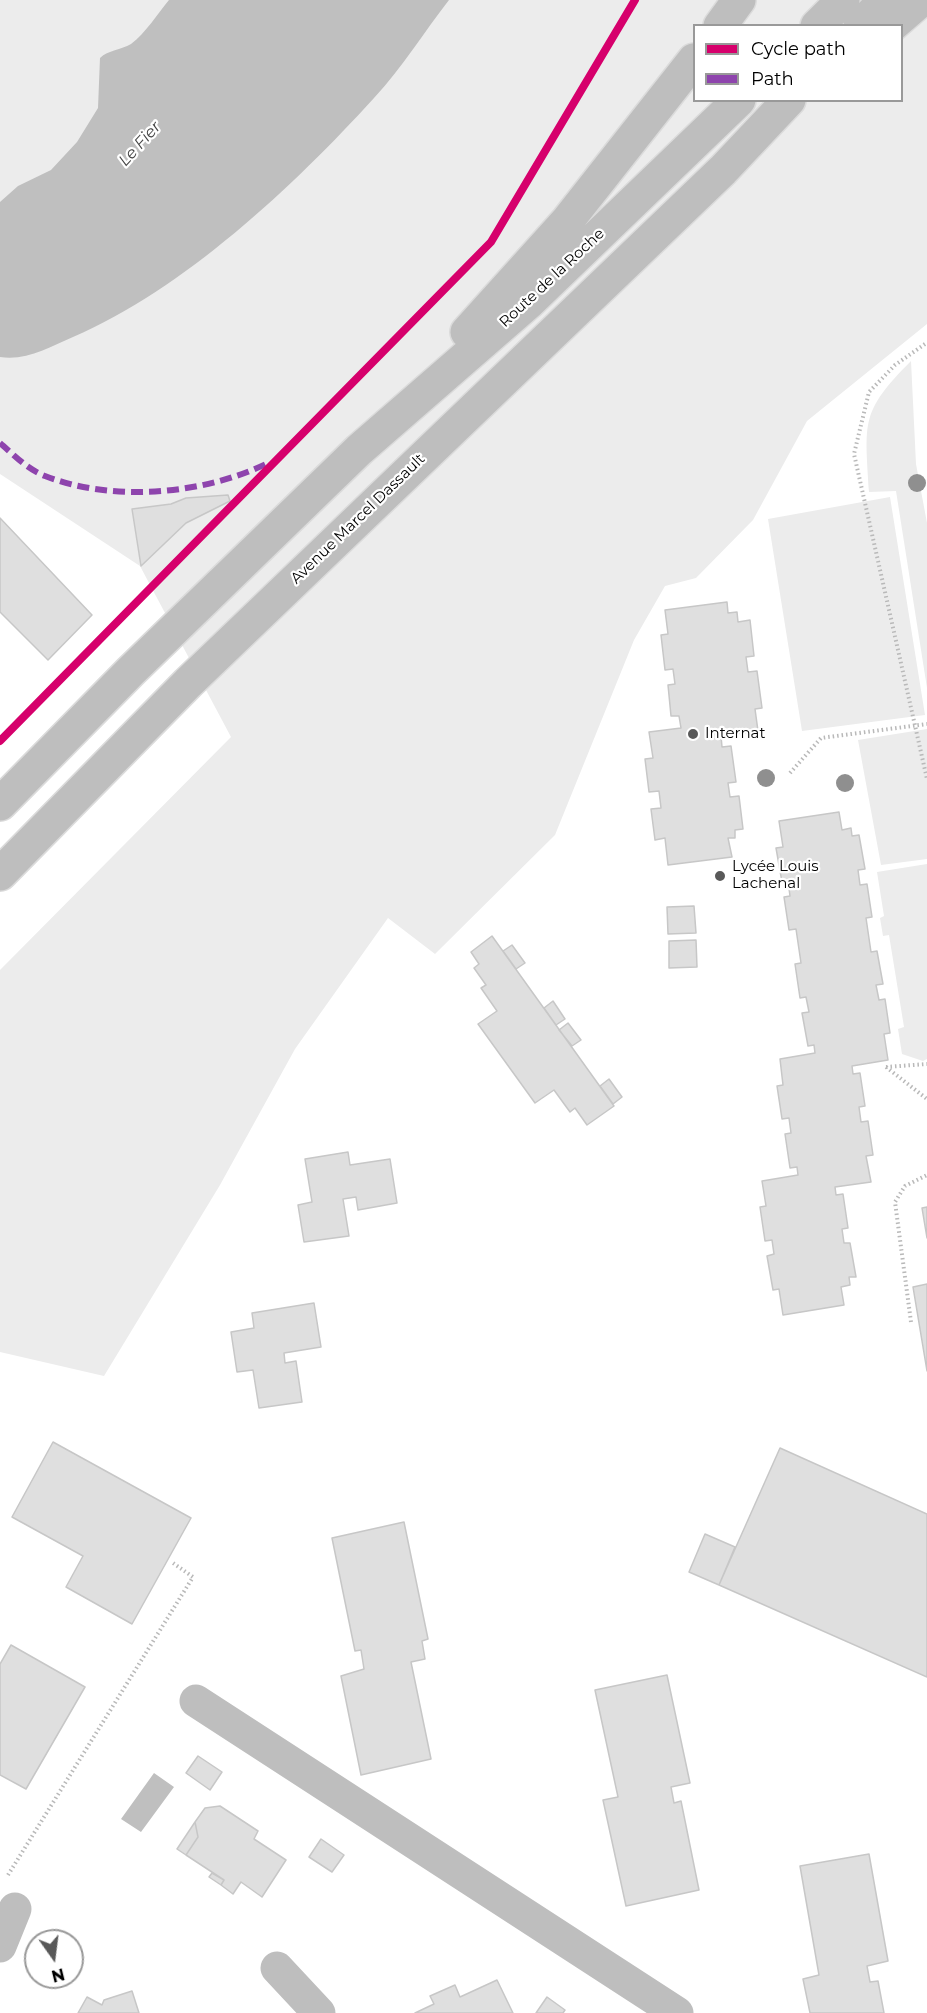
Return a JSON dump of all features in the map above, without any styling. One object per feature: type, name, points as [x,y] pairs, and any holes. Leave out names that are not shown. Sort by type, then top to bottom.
[{"type":"main road","points":[[721,24],[739,0]]},
{"type":"main road","points":[[819,24],[843,0]]},
{"type":"main road","points":[[863,24],[885,0]]},
{"type":"main road","points":[[893,24],[921,0]]},
{"type":"main road","points":[[0,804],[131,671],[359,450],[568,220],[693,61]]},
{"type":"main road","name":"Route de la Roche","points":[[359,450],[528,303],[737,102]]},
{"type":"main road","points":[[723,170],[787,102]]},
{"type":"main road","points":[[723,170],[802,102]]},
{"type":"main road","name":"Avenue Marcel Dassault","points":[[0,874],[188,683],[723,170]]},
{"type":"main road","points":[[196,1701],[677,2013]]},
{"type":"main road","points":[[0,1946],[11,1893]]},
{"type":"main road","points":[[277,1968],[319,2013]]},
{"type":"path","points":[[925,344],[895,365],[869,392],[854,454],[917,725],[927,779]]},
{"type":"path","points":[[790,773],[821,738],[927,724]]},
{"type":"path","points":[[927,1064],[886,1067],[927,1099]]},
{"type":"path","points":[[910,1322],[895,1203],[905,1186],[927,1174]]},
{"type":"path","points":[[11,1893],[193,1577],[173,1563]]},
{"type":"shaded area","points":[[0,0],[927,0],[927,324],[807,421],[753,520],[696,578],[665,586],[634,640],[555,835],[435,954],[388,918],[295,1049],[220,1185],[104,1376],[0,1352],[0,970],[231,737],[140,566],[0,474]]},
{"type":"shaded area","points":[[911,361],[916,464],[927,523],[927,688],[896,491],[869,492],[867,433],[869,419],[882,393]]},
{"type":"shaded area","points":[[890,497],[925,715],[802,731],[768,519]]},
{"type":"shaded area","points":[[927,729],[927,859],[881,865],[858,740]]},
{"type":"shaded area","points":[[927,864],[927,1059],[923,1061],[902,1054],[898,1029],[904,1027],[889,935],[883,936],[880,918],[884,916],[877,872]]},
{"type":"water","name":"Le Fier","points":[[169,0],[449,0],[384,86],[343,132],[273,200],[235,233],[155,292],[114,317],[38,352],[19,357],[0,357],[0,202],[18,186],[51,170],[77,142],[98,108],[100,58],[136,40]]},
{"type":"water","points":[[154,1773],[174,1787],[141,1832],[121,1819]]},
{"type":"building","points":[[228,495],[230,501],[186,523],[141,566],[132,509],[171,504],[186,498]]},
{"type":"building","points":[[0,518],[92,615],[48,660],[0,612]]},
{"type":"building","name":"Internat","points":[[727,602],[728,613],[737,612],[738,622],[750,620],[754,656],[746,657],[748,672],[757,671],[762,708],[755,709],[758,731],[721,736],[722,747],[731,746],[736,782],[728,783],[730,797],[739,796],[743,829],[735,830],[735,838],[728,838],[732,857],[668,865],[665,838],[655,840],[651,809],[661,808],[659,791],[649,792],[645,759],[653,758],[649,732],[681,728],[679,716],[671,716],[668,685],[675,684],[673,669],[665,670],[661,635],[668,634],[665,610]]},
{"type":"building","points":[[839,812],[842,830],[851,828],[852,836],[859,835],[865,869],[858,870],[860,885],[867,884],[872,917],[866,918],[871,952],[877,951],[883,984],[876,985],[879,1000],[885,999],[890,1033],[884,1034],[888,1060],[852,1066],[853,1074],[860,1073],[865,1106],[859,1107],[861,1122],[868,1121],[873,1155],[866,1156],[871,1182],[835,1187],[836,1195],[843,1194],[848,1228],[842,1229],[844,1243],[850,1243],[856,1277],[849,1277],[850,1285],[841,1287],[844,1305],[783,1315],[779,1289],[773,1290],[767,1256],[774,1254],[772,1240],[765,1241],[760,1207],[766,1206],[762,1181],[798,1175],[797,1167],[790,1168],[785,1134],[791,1133],[789,1118],[782,1119],[777,1086],[783,1085],[780,1059],[815,1053],[814,1045],[808,1046],[802,1013],[809,1012],[806,997],[800,998],[795,964],[801,963],[796,929],[789,930],[784,897],[790,896],[788,881],[782,882],[776,848],[783,847],[779,821]]},
{"type":"building","points":[[694,906],[696,933],[668,934],[667,907]]},
{"type":"building","points":[[492,936],[614,1106],[587,1125],[575,1108],[570,1112],[554,1090],[535,1103],[478,1024],[497,1011],[481,988],[486,985],[474,968],[479,964],[471,952]]},
{"type":"building","points":[[696,940],[697,967],[669,968],[669,941]]},
{"type":"building","points":[[512,945],[525,963],[516,969],[503,951]]},
{"type":"building","points":[[553,1001],[565,1019],[556,1025],[544,1008]]},
{"type":"building","points":[[568,1023],[581,1040],[572,1046],[559,1030]]},
{"type":"building","points":[[609,1079],[622,1097],[613,1104],[600,1086]]},
{"type":"building","points":[[348,1152],[350,1165],[390,1159],[397,1203],[358,1210],[356,1197],[343,1199],[349,1236],[304,1242],[298,1205],[312,1202],[305,1159]]},
{"type":"building","points":[[927,1207],[927,1238],[922,1208]]},
{"type":"building","points":[[927,1284],[927,1371],[913,1287]]},
{"type":"building","points":[[314,1303],[321,1347],[284,1353],[285,1363],[296,1361],[302,1402],[259,1408],[253,1370],[237,1372],[231,1332],[254,1328],[252,1313]]},
{"type":"building","points":[[53,1442],[191,1518],[132,1624],[66,1587],[83,1556],[12,1517]]},
{"type":"building","points":[[780,1448],[927,1514],[927,1677],[719,1585]]},
{"type":"building","points":[[404,1522],[428,1639],[422,1641],[425,1659],[411,1662],[431,1759],[361,1775],[341,1676],[364,1669],[361,1650],[355,1651],[332,1538]]},
{"type":"building","points":[[705,1534],[735,1547],[719,1585],[689,1572]]},
{"type":"building","points":[[11,1645],[85,1687],[26,1789],[0,1775],[0,1664]]},
{"type":"building","points":[[667,1675],[690,1783],[671,1787],[674,1803],[681,1801],[699,1890],[626,1906],[603,1800],[618,1797],[595,1690]]},
{"type":"building","points":[[198,1756],[222,1772],[210,1790],[186,1773]]},
{"type":"building","points":[[220,1806],[258,1831],[254,1839],[286,1860],[262,1897],[241,1882],[233,1894],[221,1885],[224,1880],[186,1855],[198,1837],[195,1822],[205,1808]]},
{"type":"building","points":[[195,1822],[198,1837],[186,1855],[177,1849]]},
{"type":"building","points":[[321,1839],[344,1855],[332,1872],[309,1857]]},
{"type":"building","points":[[869,1854],[888,1961],[867,1966],[870,1982],[878,1981],[884,2013],[810,2013],[803,1979],[819,1975],[800,1866]]},
{"type":"building","points":[[212,1873],[224,1880],[221,1885],[209,1877]]},
{"type":"building","points":[[497,1980],[513,2013],[415,2013],[434,2004],[430,1996],[455,1985],[460,1997]]},
{"type":"building","points":[[132,1991],[139,2013],[78,2013],[87,1997],[102,2005],[104,2000]]},
{"type":"building","points":[[547,1997],[565,2010],[563,2013],[536,2013]]},
{"type":"marked path","points":[[0,443],[27,466],[45,476],[71,484],[127,492],[185,488],[213,483],[266,464]]},
{"type":"cycle path","points":[[0,741],[491,242],[635,0]]},
{"type":"place","name":"Internat","points":[[693,734]]},
{"type":"place","name":"Lycée Louis Lachenal","points":[[720,876]]}]
